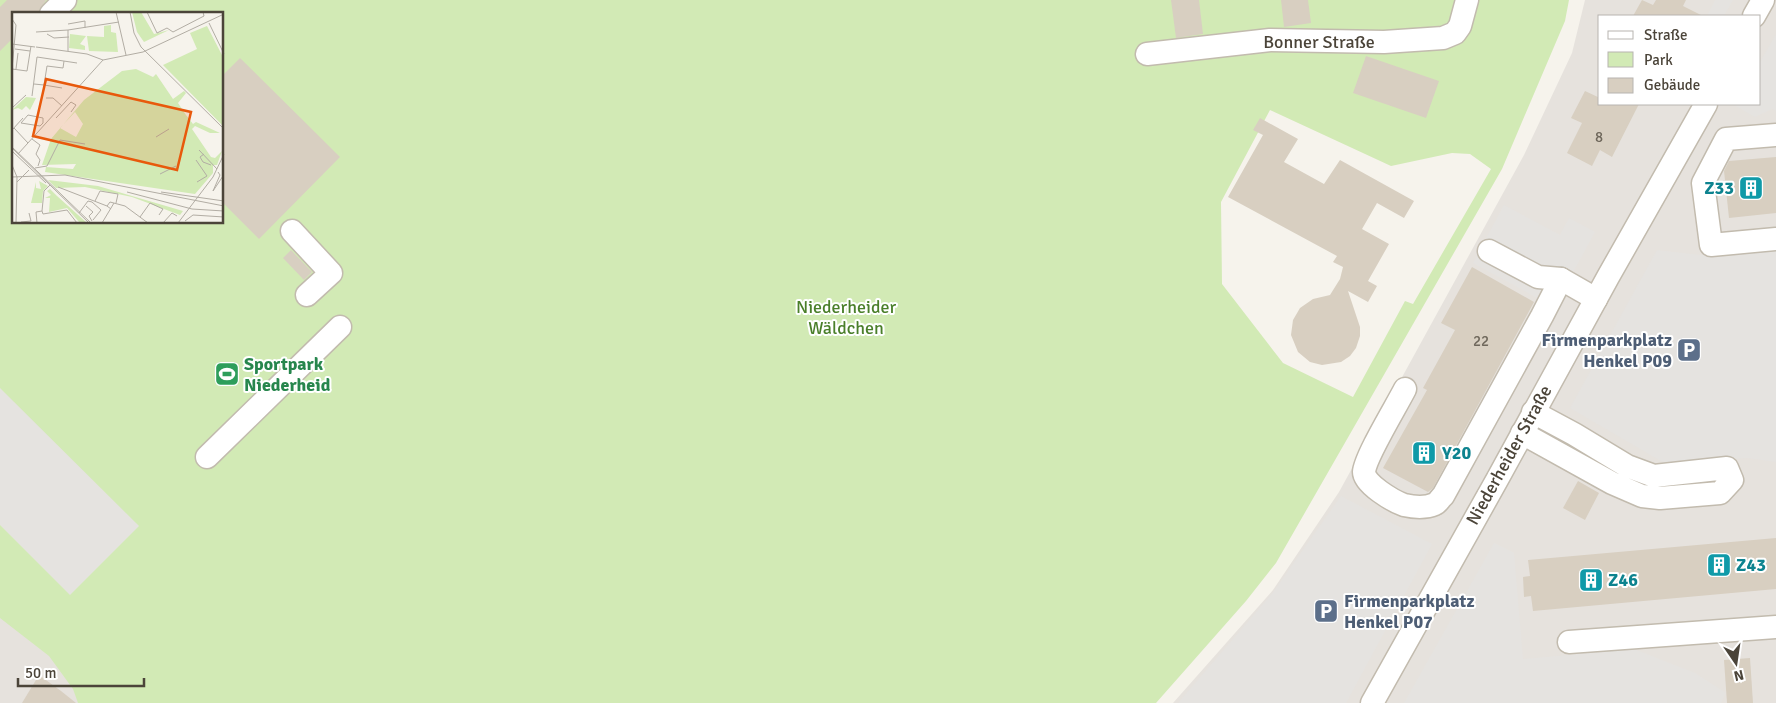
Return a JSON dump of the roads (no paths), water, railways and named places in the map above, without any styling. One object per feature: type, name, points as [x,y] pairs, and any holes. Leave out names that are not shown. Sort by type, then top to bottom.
[{"type":"street","points":[[53,12],[65,0]]},
{"type":"street","name":"Bonner Straße","points":[[1147,54],[1270,40],[1384,42],[1443,38],[1455,33],[1460,26],[1467,0]]},
{"type":"street","points":[[1755,15],[1763,0]]},
{"type":"street","name":"Niederheider Straße","points":[[1372,703],[1705,105]]},
{"type":"street","points":[[1776,135],[1726,139],[1703,183],[1711,245],[1776,239]]},
{"type":"street","points":[[292,231],[331,273],[307,295]]},
{"type":"street","points":[[1489,252],[1538,277],[1560,279],[1596,299]]},
{"type":"street","points":[[1405,389],[1364,470],[1365,478],[1371,486],[1404,505],[1421,507],[1435,504],[1443,496],[1542,316],[1560,279]]},
{"type":"street","points":[[207,457],[340,327]]},
{"type":"street","points":[[1522,434],[1612,483],[1642,496],[1660,498],[1720,493],[1732,480],[1728,468],[1654,476],[1627,466],[1533,412]]},
{"type":"street","points":[[1569,642],[1776,626]]},
{"type":"place","name":"Z33","points":[[1751,188]]},
{"type":"place","name":"Firmenparkplatz Henkel P09","points":[[1689,350]]},
{"type":"place","name":"Sportpark Niederheid","points":[[227,374]]},
{"type":"place","name":"Y20","points":[[1424,453]]},
{"type":"place","name":"Z43","points":[[1719,565]]},
{"type":"place","name":"Z46","points":[[1591,580]]},
{"type":"place","name":"Firmenparkplatz Henkel P07","points":[[1326,611]]},
{"type":"park label","name":"Niederheider Wäldchen","points":[[846,317]]}]
